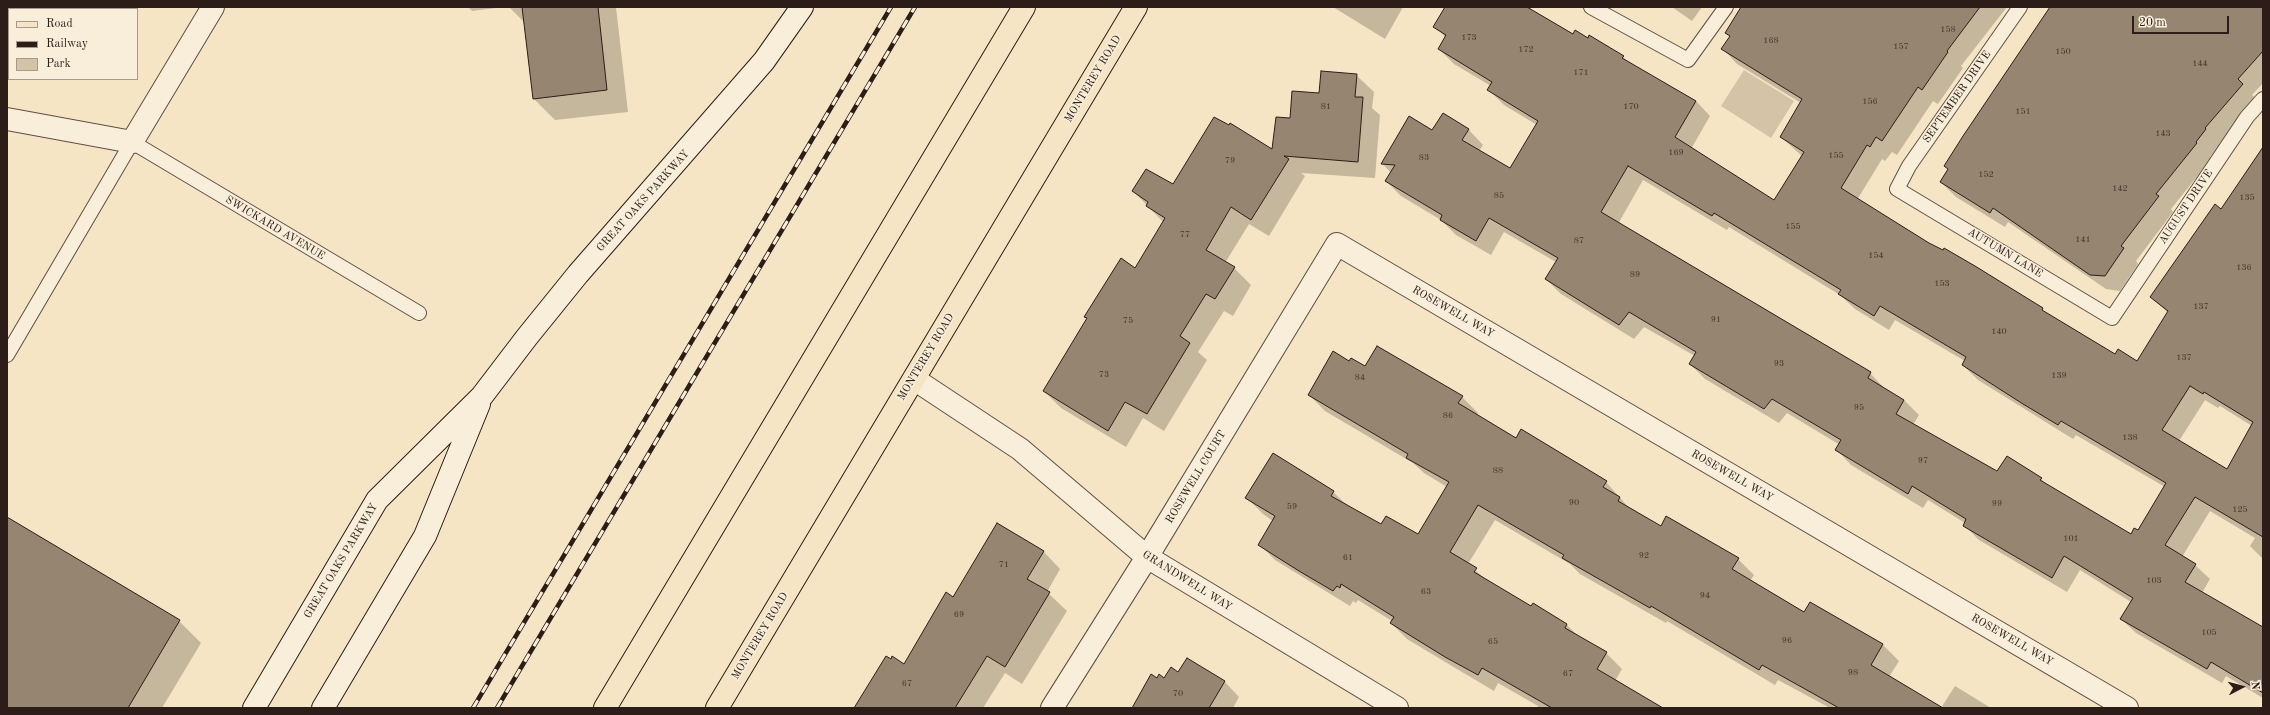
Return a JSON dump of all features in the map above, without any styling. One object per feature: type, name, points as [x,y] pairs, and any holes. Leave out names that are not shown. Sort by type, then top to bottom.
[{"type":"main road","points":[[605,708],[1024,7]]},
{"type":"main road","name":"MONTEREY ROAD","points":[[717,708],[1136,7]]},
{"type":"street","points":[[7,120],[132,142],[213,7]]},
{"type":"street","name":"GREAT OAKS PARKWAY","points":[[254,708],[377,500],[482,396],[578,274],[764,61],[802,7]]},
{"type":"street","name":"ROSEWELL COURT","points":[[1052,708],[1147,558],[1337,244]]},
{"type":"street","name":"ROSEWELL WAY","points":[[1337,244],[2127,708]]},
{"type":"street","name":"GRANDWELL WAY","points":[[914,379],[1020,449],[1147,558],[1397,708]]},
{"type":"street","name":"GREAT OAKS PARKWAY","points":[[324,708],[426,536],[482,396]]},
{"type":"lane","points":[[1591,7],[1688,60],[1726,7]]},
{"type":"lane","name":"SEPTEMBER DRIVE","points":[[1898,189],[1909,166],[2020,7]]},
{"type":"lane","name":"AUGUST DRIVE","points":[[2112,318],[2247,117],[2263,99]]},
{"type":"lane","name":"SWICKARD AVENUE","points":[[132,142],[419,313]]},
{"type":"lane","points":[[7,355],[132,142]]},
{"type":"lane","name":"AUTUMN LANE","points":[[1898,189],[2112,318]]},
{"type":"green space","points":[[1744,70],[1794,101],[1771,138],[1721,106]]},
{"type":"building","points":[[522,7],[598,7],[607,90],[533,99]]},
{"type":"building","points":[[1445,7],[1527,7],[1573,34],[1575,30],[1588,38],[1589,35],[1624,56],[1622,58],[1696,101],[1675,137],[1774,200],[1804,152],[1780,137],[1802,99],[1721,49],[1730,36],[1725,33],[1741,7],[1980,7],[1947,51],[1948,52],[1922,90],[1918,87],[1882,141],[1876,137],[1870,147],[1867,145],[1841,188],[1929,243],[1943,250],[1944,248],[1975,266],[2043,308],[2042,310],[2115,354],[2118,349],[2137,361],[2168,311],[2150,297],[2215,204],[2221,209],[2263,147],[2263,537],[2195,497],[2165,545],[2196,564],[2185,582],[2263,627],[2263,693],[2211,662],[2207,669],[2120,619],[2133,598],[2064,556],[2052,578],[1963,526],[1966,519],[1912,486],[1908,494],[1835,450],[1841,440],[1772,399],[1764,409],[1689,364],[1696,352],[1629,312],[1619,325],[1545,279],[1558,258],[1489,218],[1476,241],[1440,220],[1442,215],[1385,181],[1395,165],[1381,164],[1409,116],[1432,130],[1443,113],[1469,129],[1462,140],[1510,168],[1538,121],[1487,90],[1492,82],[1438,49],[1446,35],[1433,27]],"holes":[[[1628,166],[1712,216],[1714,213],[1841,290],[1838,294],[1874,316],[1880,306],[1966,357],[1962,365],[2023,404],[2058,425],[2061,421],[2166,483],[2138,530],[2134,528],[2131,534],[2040,480],[2042,478],[2007,456],[1997,471],[1896,414],[1904,400],[1868,378],[1871,372],[1601,212]],[[2190,386],[2203,394],[2204,392],[2253,422],[2227,469],[2162,430]]]},
{"type":"building","points":[[2050,7],[2263,7],[2263,51],[2238,79],[2243,84],[2205,128],[2206,129],[2196,142],[2197,143],[2156,194],[2159,196],[2121,246],[2124,248],[2105,276],[2090,275],[1993,208],[1990,213],[1940,182],[1948,169],[1944,166]]},
{"type":"building","points":[[1321,71],[1357,74],[1355,97],[1363,97],[1358,162],[1284,156],[1289,159],[1251,220],[1231,207],[1206,250],[1235,267],[1215,299],[1206,294],[1180,336],[1190,343],[1147,414],[1125,402],[1108,431],[1043,391],[1087,318],[1084,317],[1121,258],[1135,268],[1165,218],[1146,206],[1148,202],[1132,191],[1146,169],[1173,184],[1214,117],[1229,125],[1230,123],[1272,149],[1276,117],[1290,118],[1292,91],[1319,93]]},
{"type":"building","points":[[1377,346],[1463,396],[1458,403],[1516,438],[1521,429],[1607,481],[1603,487],[1620,497],[1618,501],[1661,526],[1666,516],[1739,558],[1732,569],[1804,612],[1810,602],[1883,644],[1871,665],[1943,708],[1839,708],[1762,665],[1759,670],[1651,606],[1650,608],[1562,558],[1564,555],[1478,505],[1450,552],[1477,568],[1474,572],[1531,606],[1533,603],[1567,624],[1565,628],[1607,652],[1597,669],[1663,708],[1552,708],[1482,668],[1478,675],[1445,657],[1390,623],[1394,617],[1341,584],[1340,588],[1337,586],[1333,591],[1258,545],[1275,516],[1245,498],[1273,453],[1334,491],[1331,496],[1381,524],[1386,516],[1418,534],[1449,482],[1406,458],[1408,454],[1308,395],[1333,351],[1349,361],[1351,358],[1365,366]]},
{"type":"building","points":[[7,517],[180,620],[128,708],[7,708]]},
{"type":"building","points":[[997,523],[1044,551],[1027,579],[1050,592],[1005,667],[987,656],[955,708],[854,708],[886,656],[891,659],[892,656],[904,664],[946,592],[953,597]]},
{"type":"building","points":[[1187,658],[1225,681],[1209,708],[1132,708],[1151,674],[1157,678],[1159,674],[1164,678],[1171,667],[1178,672]]},
{"type":"railway","points":[[473,708],[891,7]]},
{"type":"railway","points":[[497,708],[915,7]]}]
